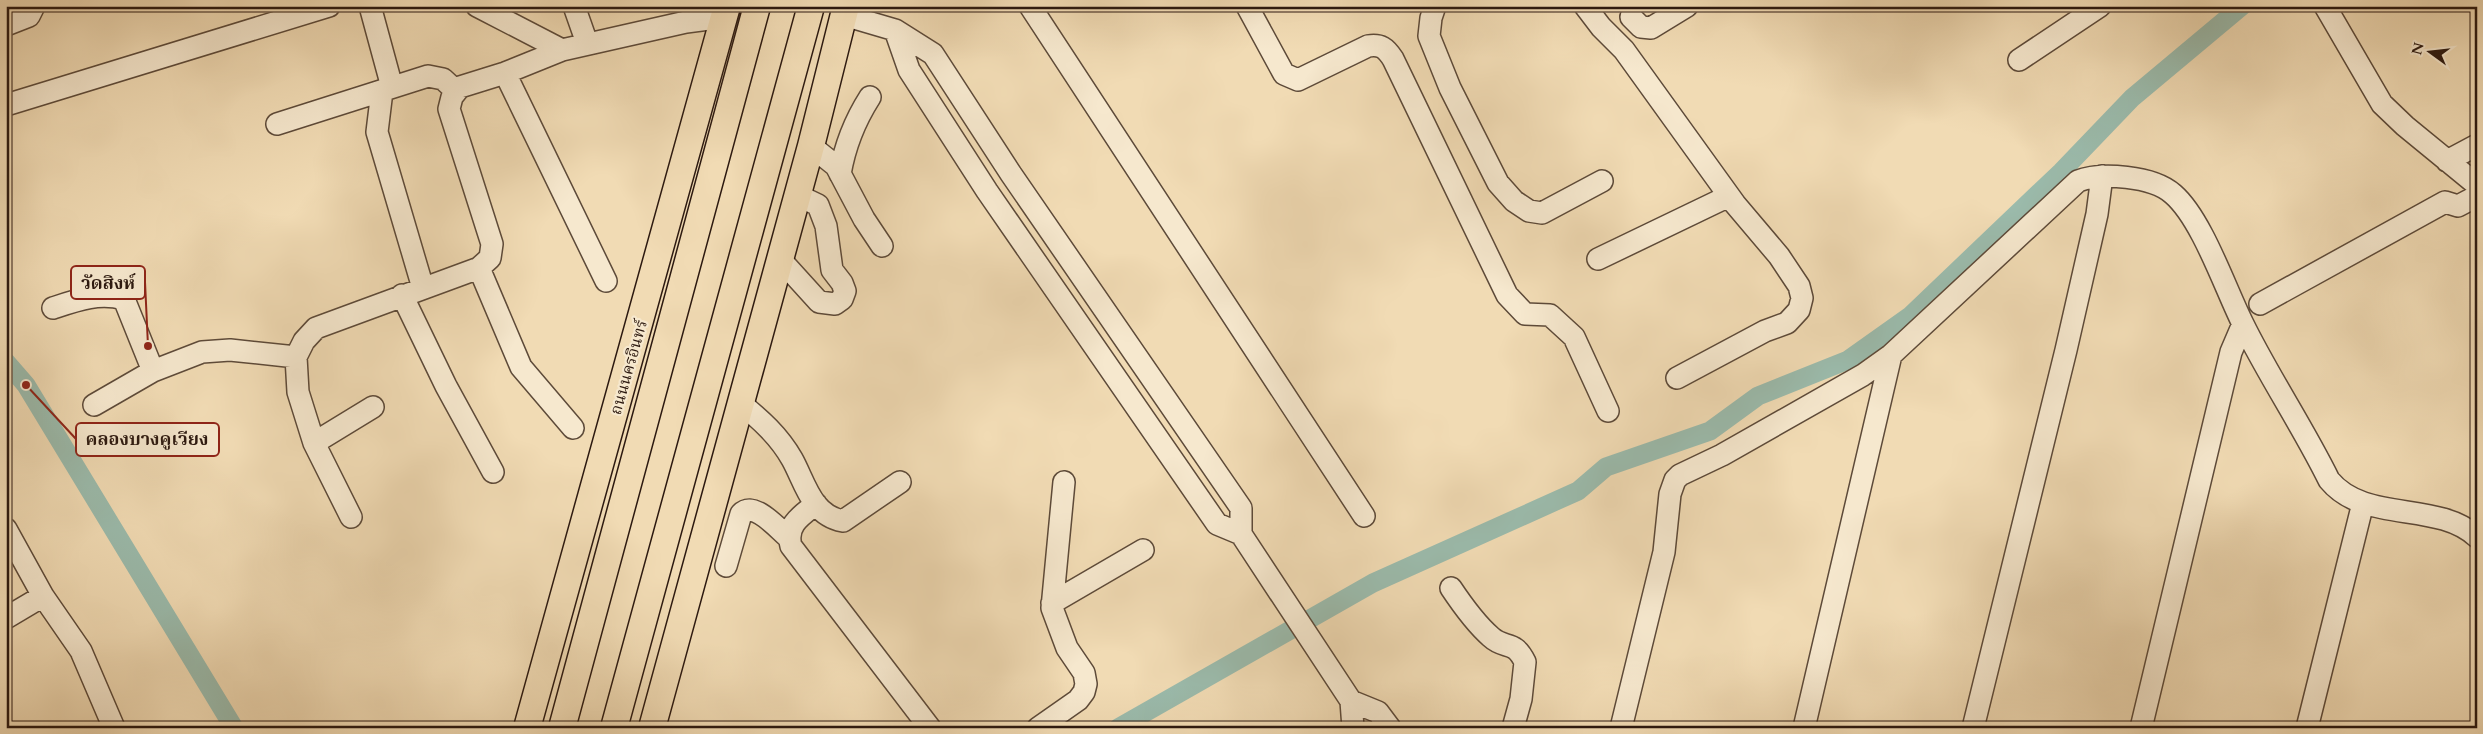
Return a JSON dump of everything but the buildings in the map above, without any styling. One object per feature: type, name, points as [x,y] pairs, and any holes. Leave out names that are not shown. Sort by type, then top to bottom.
[{"type":"main road","name":"ถนนนครอินทร์","points":[[562,728],[757,6]]},
{"type":"main road","points":[[614,728],[811,6]]},
{"type":"main road","name":"ถนนนครอินทร์","points":[[527,728],[726,11]]},
{"type":"main road","points":[[652,728],[811,146],[845,11]]},
{"type":"main road","points":[[737,273],[826,87]]},
{"type":"main road","points":[[651,402],[666,232]]},
{"type":"street","points":[[6,24],[29,16],[34,6]]},
{"type":"street","points":[[6,105],[329,6]]},
{"type":"street","points":[[370,6],[387,89],[377,132],[423,288]]},
{"type":"street","points":[[477,6],[562,50]]},
{"type":"street","points":[[574,6],[587,43]]},
{"type":"street","points":[[1030,6],[1364,516]]},
{"type":"street","points":[[1247,6],[1284,74],[1292,79],[1298,80],[1368,46],[1378,45],[1386,49],[1393,58],[1507,295],[1525,314],[1550,315],[1574,337],[1608,411]]},
{"type":"street","points":[[1435,6],[1431,18],[1429,36],[1450,88],[1498,183],[1514,202],[1529,211],[1542,213],[1602,181]]},
{"type":"street","points":[[1585,6],[1624,50],[1729,196],[1780,256],[1799,286],[1802,298],[1799,310],[1788,323],[1765,332],[1677,378]]},
{"type":"street","points":[[1607,33],[1629,12],[1641,27],[1652,28],[1687,6]]},
{"type":"street","points":[[2019,60],[2100,6]]},
{"type":"street","points":[[2325,6],[2382,104],[2477,185]]},
{"type":"street","points":[[351,517],[314,443],[298,392],[296,357],[304,341],[316,328],[479,268],[490,258],[492,249],[449,109],[456,91],[460,87],[504,73],[562,50],[726,11]]},
{"type":"street","points":[[845,11],[895,30],[933,54],[1011,174],[1240,508],[1241,534],[1351,701],[1353,728]]},
{"type":"street","points":[[895,30],[909,70],[987,191],[1217,524],[1241,534]]},
{"type":"street","points":[[504,73],[606,281]]},
{"type":"street","points":[[277,124],[432,76],[443,79],[456,91]]},
{"type":"street","points":[[840,174],[844,150],[857,118],[870,97]]},
{"type":"street","points":[[937,114],[962,98]]},
{"type":"street","points":[[2447,160],[2477,145]]},
{"type":"street","points":[[811,146],[836,166],[864,219],[882,246]]},
{"type":"street","points":[[987,191],[1011,174]]},
{"type":"street","points":[[1973,728],[2066,350],[2097,214],[2102,176]]},
{"type":"street","points":[[1621,728],[1664,552],[1670,494],[1675,480],[1680,474],[1722,455],[1864,375],[1891,355],[2078,182],[2088,178],[2102,176],[2146,182],[2172,193],[2184,206],[2211,253],[2243,324],[2329,480],[2338,492],[2363,503],[2455,522],[2477,537]]},
{"type":"street","points":[[779,258],[819,302],[835,304],[842,299],[845,291],[842,283],[832,270],[826,226],[818,205],[797,195]]},
{"type":"street","points":[[1598,259],[1729,196]]},
{"type":"street","points":[[2260,304],[2445,202],[2458,206],[2477,196]]},
{"type":"street","points":[[479,268],[521,367],[573,428]]},
{"type":"street","points":[[402,295],[446,386],[493,472]]},
{"type":"street","points":[[53,308],[84,298],[104,296],[124,299],[153,371]]},
{"type":"street","points":[[2141,728],[2229,360],[2243,324]]},
{"type":"street","points":[[94,405],[153,371],[202,352],[230,350],[296,357]]},
{"type":"street","points":[[1804,728],[1891,355]]},
{"type":"street","points":[[1134,404],[1157,387]]},
{"type":"street","points":[[740,403],[765,422],[792,459],[807,494],[834,519],[843,521],[900,482]]},
{"type":"street","points":[[314,443],[373,407]]},
{"type":"street","points":[[1038,728],[1078,700],[1084,692],[1086,684],[1084,673],[1067,648],[1055,620],[1052,603],[1064,482]]},
{"type":"street","points":[[2307,728],[2363,503]]},
{"type":"street","points":[[816,504],[793,523],[789,538],[791,546],[930,728]]},
{"type":"street","points":[[726,566],[740,514],[744,510],[749,509],[758,513],[789,538]]},
{"type":"street","points":[[6,529],[43,596],[80,651],[114,728]]},
{"type":"street","points":[[1052,603],[1143,550]]},
{"type":"street","points":[[1450,588],[1473,619],[1493,640],[1514,646],[1525,662],[1521,699],[1513,728]]},
{"type":"street","points":[[6,618],[43,596]]},
{"type":"street","points":[[1351,701],[1378,712],[1390,728]]},
{"type":"waterway","points":[[1118,728],[1373,583],[1578,491],[1606,467],[1710,431],[1758,396],[1848,360],[1910,316],[2061,172],[2132,98],[2242,6]]},
{"type":"waterway","points":[[6,362],[26,385],[234,728]]},
{"type":"place","name":"วัดสิงห์","points":[[148,346]]},
{"type":"place","name":"คลองบางคูเวียง","points":[[26,385]]}]
